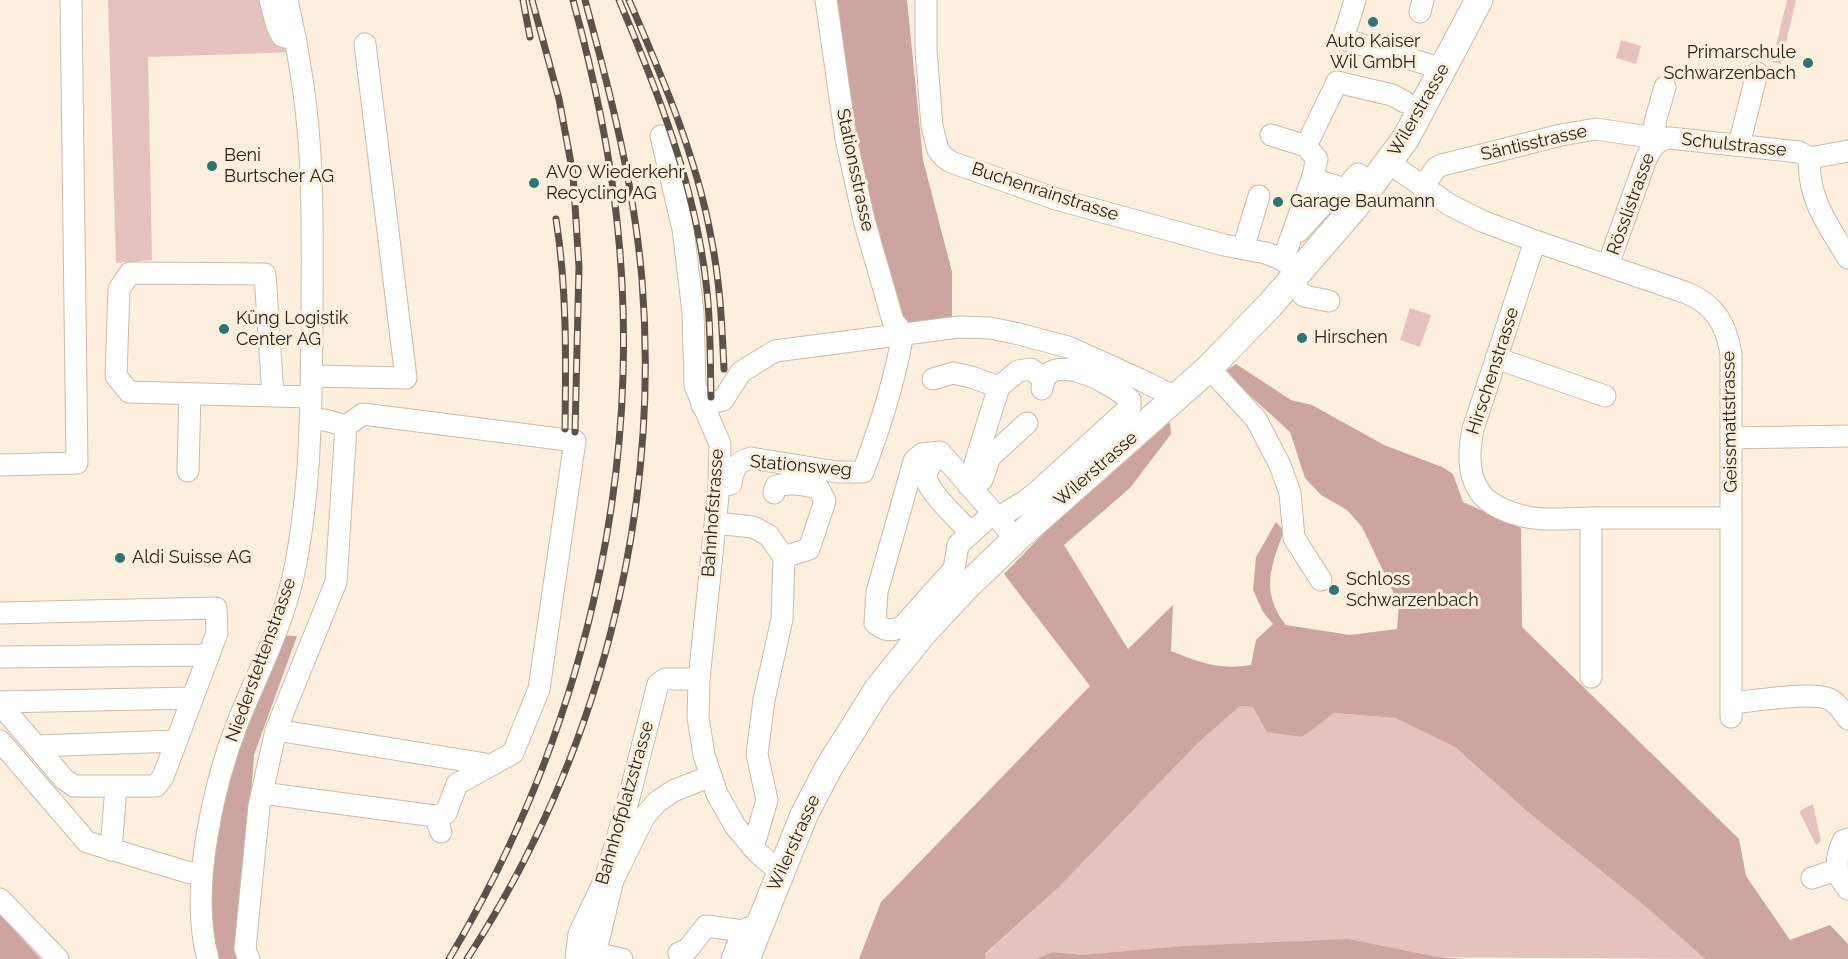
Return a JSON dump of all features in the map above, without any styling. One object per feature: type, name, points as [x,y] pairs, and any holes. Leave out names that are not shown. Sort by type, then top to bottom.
[{"type":"main road","name":"Wilerstrasse","points":[[746,959],[750,931],[780,872],[804,815],[829,767],[878,689],[923,633],[1016,539],[1209,368],[1290,264],[1381,174],[1406,138],[1413,107],[1442,70],[1479,0]]},
{"type":"street","points":[[0,465],[77,463],[70,0]]},
{"type":"street","points":[[270,0],[282,36],[296,40]]},
{"type":"street","name":"Niederstettenstrasse","points":[[208,959],[203,941],[202,874],[219,775],[274,635],[293,579],[304,516],[311,420],[311,175],[307,116],[296,40],[287,0]]},
{"type":"street","name":"Stationsstrasse","points":[[826,0],[846,139],[861,208],[893,321],[903,333]]},
{"type":"street","name":"Buchenrainstrasse","points":[[926,0],[926,50],[932,126],[935,141],[944,157],[951,162],[1056,199],[1243,249],[1266,253],[1290,264],[1304,296],[1329,301]]},
{"type":"street","points":[[1355,0],[1343,39],[1407,55],[1442,70]]},
{"type":"street","points":[[273,396],[265,274],[130,273],[119,290],[116,375],[129,392],[273,396],[311,387],[406,378],[365,44]]},
{"type":"street","points":[[1739,145],[1757,73]]},
{"type":"street","points":[[1306,146],[1337,82],[1392,95],[1413,107]]},
{"type":"street","name":"Rösslistrasse","points":[[1608,265],[1646,159],[1654,144],[1655,122],[1665,87]]},
{"type":"street","points":[[1364,97],[1413,107]]},
{"type":"street","name":"Säntisstrasse","points":[[1423,188],[1436,168],[1442,165],[1561,135],[1596,129],[1643,136],[1654,144]]},
{"type":"street","points":[[1271,135],[1306,146],[1317,159],[1290,264]]},
{"type":"street","name":"Bahnhofstrasse","points":[[661,136],[683,229],[693,312],[695,386],[720,444],[719,486],[699,679],[698,717],[704,755],[717,794],[735,826],[753,848],[780,872]]},
{"type":"street","name":"Schulstrasse","points":[[1654,144],[1670,138],[1799,152],[1810,158],[1848,151]]},
{"type":"street","points":[[1810,158],[1809,175],[1813,193],[1823,218],[1848,258]]},
{"type":"street","points":[[1312,179],[1345,189],[1358,174],[1381,174]]},
{"type":"street","name":"Geissmattstrasse","points":[[1381,174],[1423,188],[1482,221],[1700,298],[1718,314],[1728,338],[1731,354],[1731,710],[1814,695],[1828,698],[1838,705],[1848,719]]},
{"type":"street","points":[[1290,264],[1328,199],[1333,185]]},
{"type":"street","points":[[1243,249],[1259,196]]},
{"type":"street","name":"Hirschenstrasse","points":[[1535,241],[1471,440],[1470,468],[1474,483],[1486,499],[1520,516],[1731,518]]},
{"type":"street","points":[[702,405],[723,400],[741,372],[775,351],[958,327],[990,328],[1068,347],[1101,360],[1167,393],[1173,400]]},
{"type":"street","name":"Stationsweg","points":[[719,486],[731,484],[735,466],[742,460],[751,458],[837,472],[863,472],[881,424],[903,333]]},
{"type":"street","points":[[1496,358],[1605,396]]},
{"type":"street","points":[[1209,368],[1256,419],[1280,465],[1290,494],[1294,538],[1322,580]]},
{"type":"street","points":[[973,490],[999,387],[1018,371],[1032,369],[1042,384],[1048,373],[1059,369],[1088,374],[1123,393],[1130,400],[1130,407],[1039,490],[1024,502],[995,516],[958,545],[954,569],[903,626],[895,630],[884,630],[875,623],[877,592],[914,461],[922,454],[940,452],[995,516],[1016,539]]},
{"type":"street","points":[[933,379],[952,373],[970,376],[999,387]]},
{"type":"street","points":[[188,471],[190,394]]},
{"type":"street","points":[[262,793],[438,824],[446,813],[457,784],[513,753],[539,689],[575,441],[363,414],[345,426]]},
{"type":"street","points":[[311,420],[325,420],[345,426]]},
{"type":"street","points":[[973,490],[990,457],[1027,423]]},
{"type":"street","points":[[249,959],[245,949],[259,806],[276,730],[336,582],[345,426]]},
{"type":"street","points":[[1731,438],[1848,436]]},
{"type":"street","points":[[945,458],[933,460],[928,466],[926,475],[929,486],[971,533]]},
{"type":"street","points":[[774,493],[776,486],[789,483],[809,485],[819,489],[825,501],[809,549],[784,557]]},
{"type":"street","points":[[1591,518],[1592,677]]},
{"type":"street","points":[[715,523],[753,527],[768,535],[784,557],[782,619],[764,700],[757,754],[767,800],[753,848]]},
{"type":"street","points":[[0,613],[216,608],[217,633],[163,777],[156,786],[74,786],[64,779],[0,703]]},
{"type":"street","points":[[0,657],[209,655]]},
{"type":"street","name":"Bahnhofplatzstrasse","points":[[587,957],[579,934],[609,879],[658,684],[665,679],[699,679]]},
{"type":"street","points":[[0,703],[192,698]]},
{"type":"street","points":[[276,730],[492,765]]},
{"type":"street","points":[[0,741],[87,842],[187,872],[202,874]]},
{"type":"street","points":[[36,746],[176,741]]},
{"type":"street","points":[[609,879],[644,817],[657,802],[673,791],[711,776]]},
{"type":"street","points":[[111,849],[116,787]]},
{"type":"street","points":[[1848,839],[1843,841],[1838,853],[1836,870],[1848,889]]},
{"type":"street","points":[[1812,878],[1836,870]]},
{"type":"street","points":[[0,900],[58,959]]},
{"type":"street","points":[[686,954],[706,926],[750,931],[732,959]]},
{"type":"street","points":[[587,957],[628,955]]},
{"type":"shaded area","points":[[108,0],[287,0],[298,52],[148,57],[152,260],[116,263]]},
{"type":"shaded area","points":[[828,0],[907,0],[923,160],[952,272],[952,318],[908,326],[894,316],[847,134]]},
{"type":"shaded area","points":[[1787,0],[1796,0],[1781,64],[1772,62]]},
{"type":"shaded area","points":[[1621,40],[1641,46],[1636,64],[1616,58]]},
{"type":"shaded area","points":[[1410,308],[1431,315],[1420,347],[1400,340]]},
{"type":"shaded area","points":[[1236,364],[1291,400],[1312,405],[1384,445],[1442,467],[1453,474],[1463,502],[1521,528],[1522,627],[1739,839],[1746,876],[1790,940],[1830,925],[1848,944],[1848,959],[1705,959],[1646,907],[1529,813],[1455,747],[1395,718],[1334,713],[1302,737],[1267,732],[1253,707],[1240,706],[1197,744],[1059,887],[985,954],[986,959],[859,959],[881,902],[1090,686],[1004,574],[1046,531],[1170,422],[1171,434],[1130,488],[1064,545],[1128,649],[1173,605],[1171,651],[1220,666],[1251,665],[1256,640],[1273,624],[1263,612],[1253,590],[1256,557],[1276,522],[1284,531],[1272,567],[1271,590],[1278,613],[1286,625],[1350,635],[1397,629],[1399,604],[1362,527],[1347,510],[1321,495],[1305,478],[1290,432],[1233,380],[1227,370]]},
{"type":"shaded area","points":[[274,635],[297,636],[254,755],[240,945],[246,959],[208,959],[210,823]]},
{"type":"shaded area","points":[[1240,706],[1253,707],[1302,736],[1334,713],[1395,718],[1455,747],[1529,813],[1646,907],[1705,959],[1083,955],[1053,952],[1034,959],[986,959],[985,955],[1059,887],[1197,744]]},
{"type":"shaded area","points":[[1813,804],[1821,841],[1816,845],[1800,813],[1801,810]]},
{"type":"shaded area","points":[[0,915],[41,959],[0,959]]},
{"type":"shaded area","points":[[1348,939],[1437,957],[1465,959],[1034,959],[1053,952],[1083,955],[1183,946]]},
{"type":"railway","points":[[523,0],[530,37]]},
{"type":"railway","points":[[532,0],[559,99],[573,174],[579,267],[575,432]]},
{"type":"railway","points":[[449,959],[495,874],[535,787],[568,696],[593,604],[611,509],[621,414],[623,317],[617,221],[600,110],[573,0]]},
{"type":"railway","points":[[467,959],[513,882],[552,802],[585,719],[610,634],[629,547],[641,459],[645,370],[642,280],[638,244],[620,138],[585,0]]},
{"type":"railway","points":[[619,0],[673,138],[693,210],[708,297],[711,397]]},
{"type":"railway","points":[[629,0],[677,117],[705,206],[719,286],[724,369]]},
{"type":"railway","points":[[556,219],[564,297],[565,429]]},
{"type":"place","name":"Auto Kaiser Wil GmbH","points":[[1373,22]]},
{"type":"place","name":"Primarschule Schwarzenbach","points":[[1808,63]]},
{"type":"place","name":"Beni Burtscher AG","points":[[212,166]]},
{"type":"place","name":"AVO Wiederkehr Recycling AG","points":[[534,183]]},
{"type":"place","name":"Garage Baumann","points":[[1278,202]]},
{"type":"place","name":"Küng Logistik Center AG","points":[[224,329]]},
{"type":"place","name":"Hirschen","points":[[1302,338]]},
{"type":"place","name":"Aldi Suisse AG","points":[[120,558]]},
{"type":"place","name":"Schloss Schwarzenbach","points":[[1334,590]]}]
